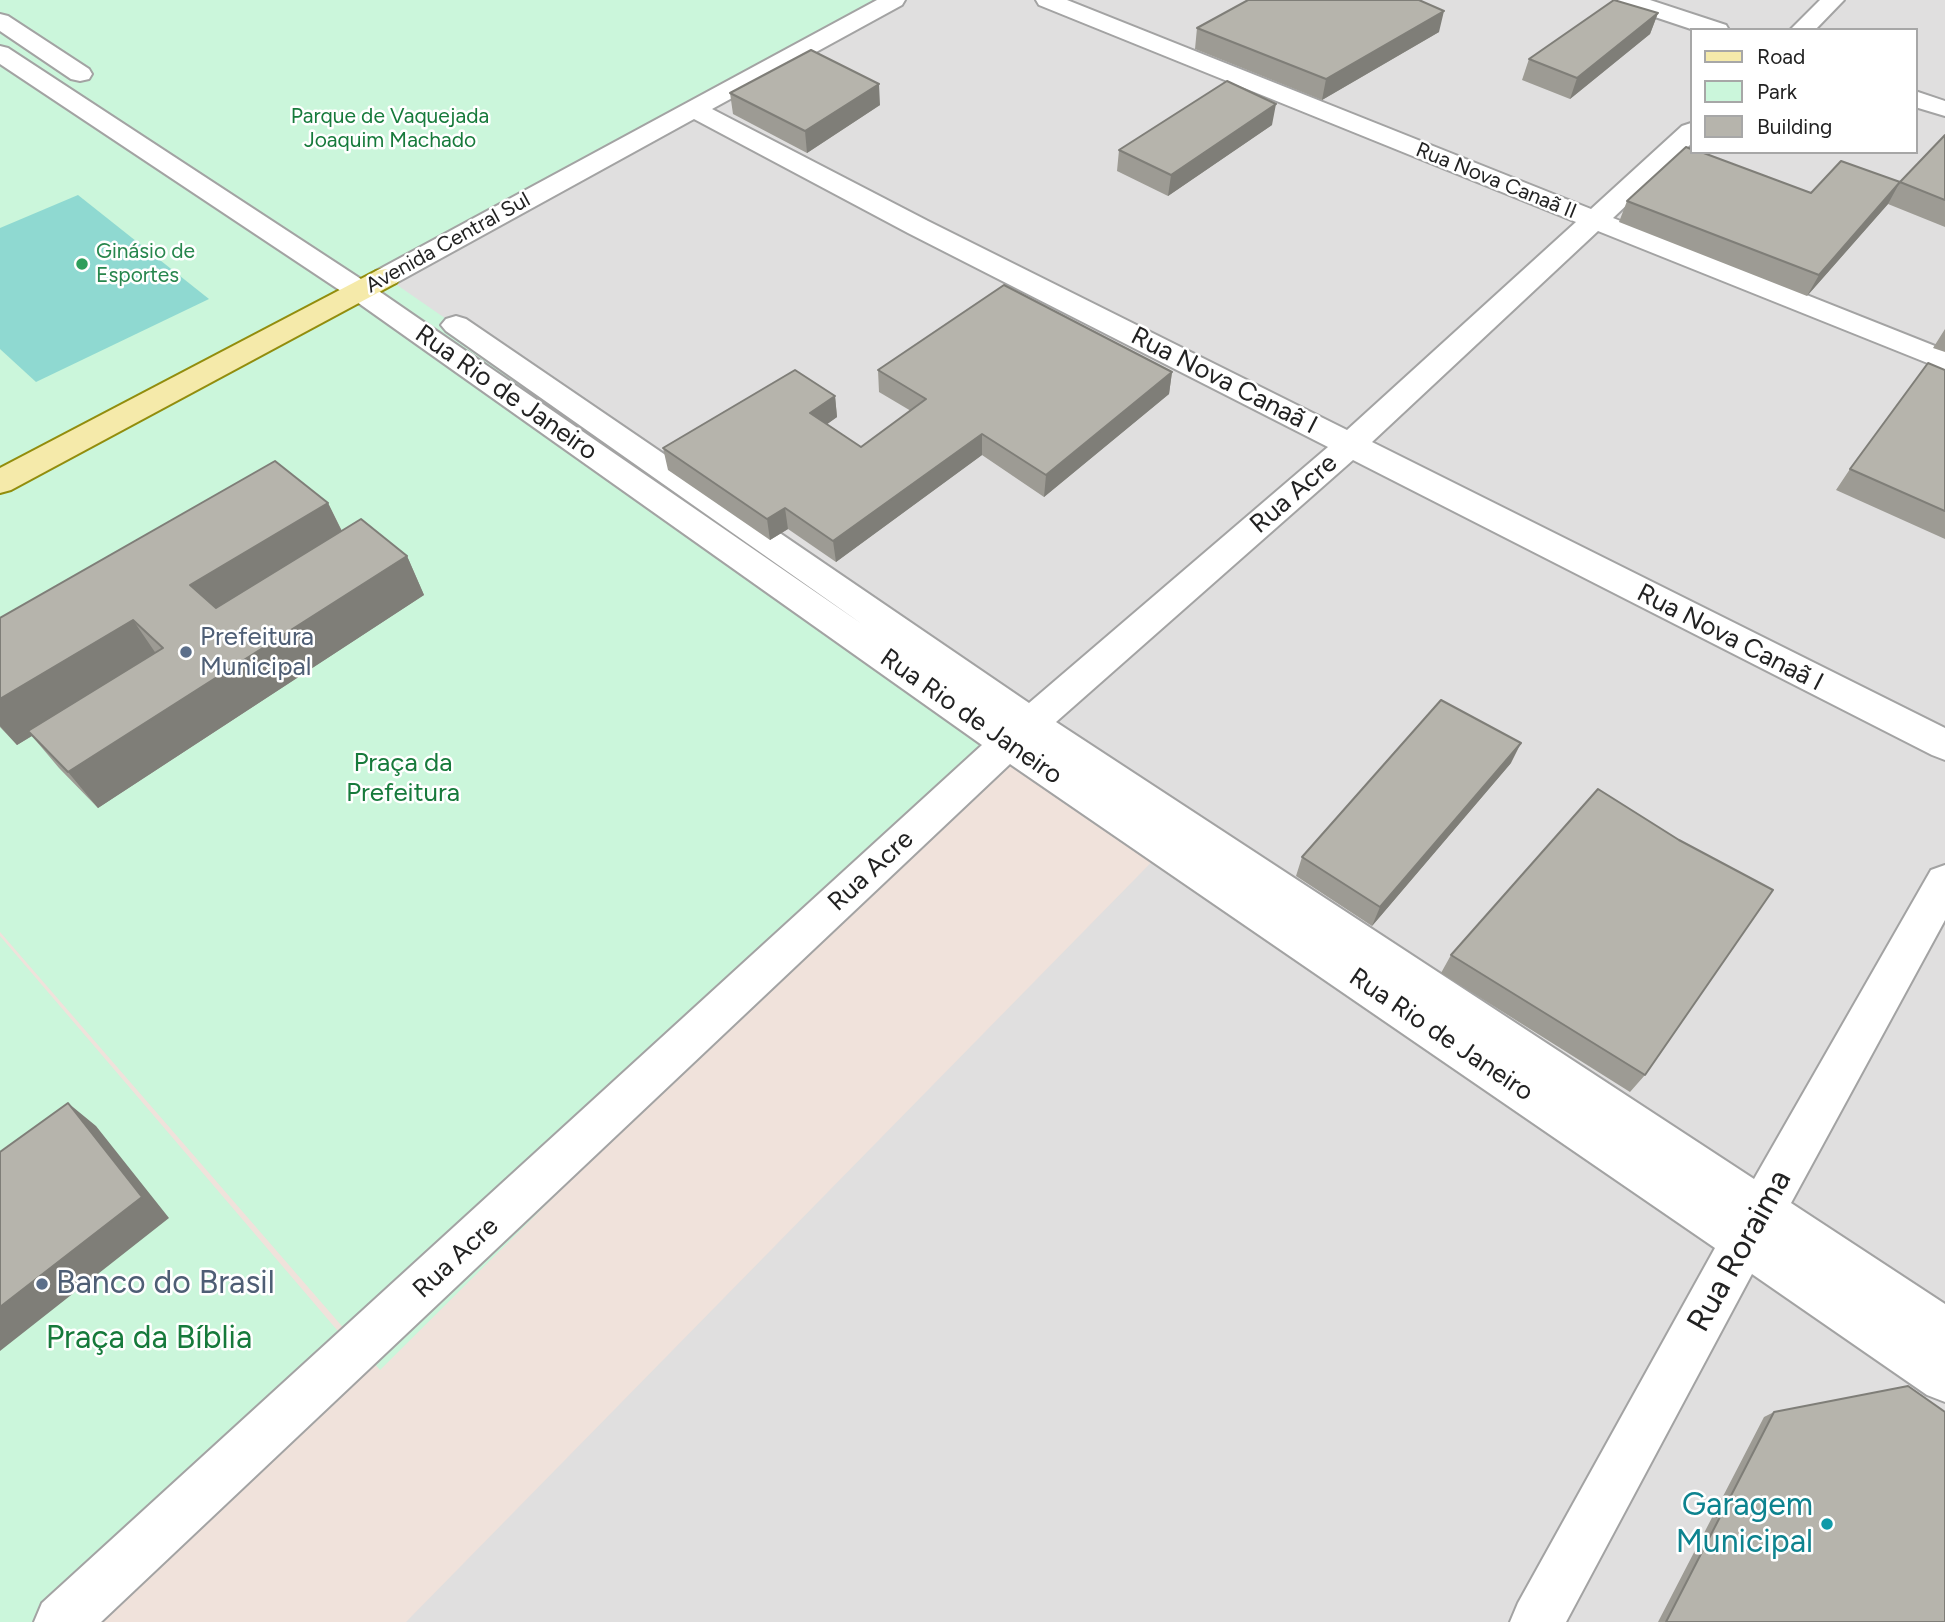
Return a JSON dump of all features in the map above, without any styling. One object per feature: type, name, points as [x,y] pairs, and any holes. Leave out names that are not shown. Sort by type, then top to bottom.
[{"type":"main road","name":"Avenida Central Sul","points":[[0,482],[370,277]]},
{"type":"street","name":"Avenida Central Sul","points":[[370,277],[693,109],[894,0]]},
{"type":"street","name":"Rua Nova Canaã II","points":[[1047,0],[1945,361]]},
{"type":"street","points":[[1627,0],[1712,28]]},
{"type":"street","points":[[1803,28],[1833,0]]},
{"type":"street","points":[[0,21],[102,89]]},
{"type":"street","name":"Rua Rio de Janeiro","points":[[0,53],[370,277],[1019,734],[1754,1225],[1945,1332]]},
{"type":"street","points":[[1917,100],[1945,109]]},
{"type":"street","name":"Rua Nova Canaã I","points":[[693,109],[1945,745]]},
{"type":"street","name":"Rua Acre","points":[[61,1622],[1019,734],[1350,445],[1689,133]]},
{"type":"street","name":"Rua Roraima","points":[[1537,1622],[1945,882]]},
{"type":"street","name":"Rua Rio de Janeiro","points":[[1754,1225],[1945,1377]]},
{"type":"shaded area","points":[[0,0],[1945,0],[1945,1622],[0,1622]]},
{"type":"shaded area","points":[[0,52],[1186,827],[406,1622],[0,1622]]},
{"type":"shaded area","name":"Ginásio de Esportes","points":[[78,195],[209,299],[36,382],[0,349],[0,228]]},
{"type":"green space","name":"Praça da Prefeitura","points":[[0,0],[905,0],[387,278],[1030,723],[380,1370],[0,932]]},
{"type":"green space","name":"Praça da Bíblia","points":[[0,936],[355,1351],[61,1622],[0,1622]]},
{"type":"building","points":[[1248,0],[1419,0],[1444,11],[1326,79],[1197,28]]},
{"type":"building","points":[[1614,0],[1658,13],[1577,78],[1529,59]]},
{"type":"building","points":[[811,50],[879,84],[805,131],[730,93]]},
{"type":"building","points":[[1227,81],[1276,104],[1171,175],[1119,150]]},
{"type":"building","points":[[1945,135],[1945,200],[1900,182]]},
{"type":"building","points":[[1686,147],[1689,148],[1689,154],[1706,154],[1811,193],[1841,161],[1900,182],[1819,275],[1627,201]]},
{"type":"building","points":[[1004,285],[1172,372],[1046,475],[982,434],[833,541],[785,508],[767,519],[663,448],[795,370],[835,396],[810,413],[861,447],[926,399],[878,370]]},
{"type":"building","points":[[1928,363],[1945,370],[1945,511],[1850,469]]},
{"type":"building","points":[[275,461],[328,503],[190,585],[216,608],[361,519],[407,556],[68,772],[28,731],[163,648],[133,620],[0,699],[0,618]]},
{"type":"building","points":[[1441,700],[1521,743],[1380,907],[1302,857]]},
{"type":"building","points":[[1598,789],[1679,840],[1773,890],[1645,1075],[1451,955]]},
{"type":"building","name":"Banco do Brasil","points":[[68,1103],[142,1197],[0,1307],[0,1152]]},
{"type":"building","name":"Garagem Municipal","points":[[1908,1386],[1945,1412],[1945,1622],[1666,1622],[1774,1412]]},
{"type":"place","name":"Ginásio de Esportes","points":[[82,264]]},
{"type":"place","name":"Prefeitura Municipal","points":[[186,652]]},
{"type":"place","name":"Banco do Brasil","points":[[42,1284]]},
{"type":"place","name":"Garagem Municipal","points":[[1827,1524]]},
{"type":"park label","name":"Parque de Vaquejada Joaquim Machado","points":[[390,129]]}]
